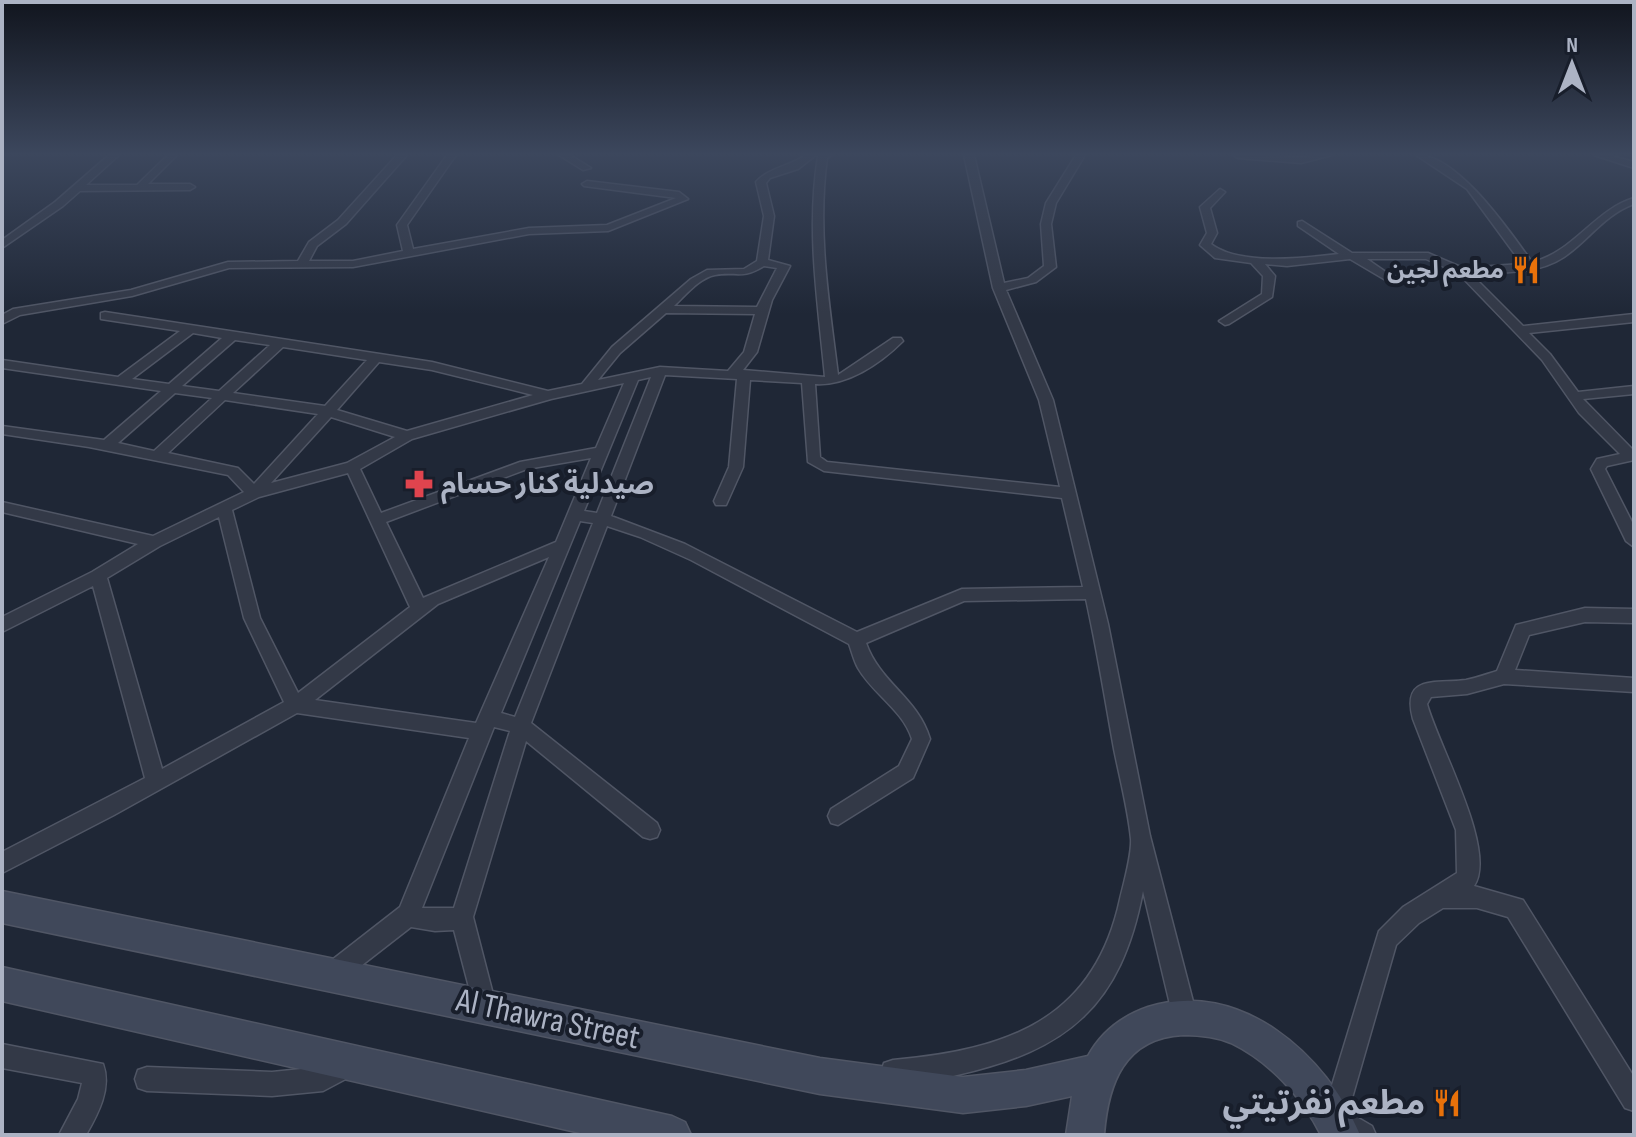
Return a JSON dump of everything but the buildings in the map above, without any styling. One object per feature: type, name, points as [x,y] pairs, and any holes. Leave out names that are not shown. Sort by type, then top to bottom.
[{"type":"main road","name":"Al Thawra Street","points":[[2,907],[820,1076],[963,1095],[1026,1088],[1095,1073]]},
{"type":"main road","points":[[2,984],[632,1131],[672,1135]]},
{"type":"main road","points":[[1085,1135],[1085,1110],[1095,1073],[1118,1041],[1148,1023],[1185,1017],[1225,1024],[1266,1044],[1303,1076],[1346,1129]]},
{"type":"street","points":[[2,245],[53,208]]},
{"type":"street","points":[[301,265],[313,244],[354,208]]},
{"type":"street","points":[[409,255],[402,225],[414,208]]},
{"type":"street","points":[[2,320],[17,312],[132,293],[228,265],[353,264],[529,231],[608,228],[660,208]]},
{"type":"street","points":[[762,262],[769,216],[767,208]]},
{"type":"street","points":[[821,208],[818,243],[832,381]]},
{"type":"street","points":[[981,208],[999,288],[1046,400],[1092,593],[1140,836],[1185,1017]]},
{"type":"street","points":[[999,288],[1032,280],[1050,267],[1046,224],[1050,208]]},
{"type":"street","points":[[1205,208],[1212,233],[1205,245],[1219,256],[1287,263],[1350,256],[1428,256],[1462,271],[1546,357],[1574,396],[1632,456]]},
{"type":"street","points":[[1486,208],[1528,264]]},
{"type":"street","points":[[1462,271],[1546,263],[1575,245],[1615,208]]},
{"type":"street","points":[[1302,224],[1389,279]]},
{"type":"street","points":[[1225,321],[1268,295],[1269,276],[1255,260]]},
{"type":"street","points":[[587,386],[616,350],[695,281],[711,272],[746,272],[762,262],[784,266],[762,311],[756,345],[739,374],[736,467],[721,501]]},
{"type":"street","points":[[132,293],[105,316],[432,366],[549,395]]},
{"type":"street","points":[[664,309],[762,311]]},
{"type":"street","points":[[1521,330],[1634,318]]},
{"type":"street","points":[[123,379],[189,330]]},
{"type":"street","points":[[106,446],[234,334]]},
{"type":"street","points":[[7,618],[98,576],[154,542],[254,493],[352,467],[407,436],[549,395],[660,371],[832,381],[846,376],[897,341]]},
{"type":"street","points":[[157,456],[281,342]]},
{"type":"street","points":[[254,493],[376,358]]},
{"type":"street","points":[[2,364],[123,379],[327,411],[407,436]]},
{"type":"street","points":[[484,1006],[462,917],[521,726],[660,371]]},
{"type":"street","points":[[331,975],[408,915],[633,376]]},
{"type":"street","points":[[808,381],[813,459],[824,466],[1067,493]]},
{"type":"street","points":[[1574,396],[1634,390]]},
{"type":"street","points":[[2,430],[106,446],[233,471],[254,493]]},
{"type":"street","points":[[377,520],[525,465],[601,452]]},
{"type":"street","points":[[1632,456],[1602,462],[1598,469],[1634,541]]},
{"type":"street","points":[[352,467],[420,610]]},
{"type":"street","points":[[2,507],[154,542]]},
{"type":"street","points":[[224,507],[252,618],[295,705]]},
{"type":"street","points":[[574,515],[602,518],[660,538],[856,640],[865,665],[908,713],[917,725],[921,739],[906,772],[838,816]]},
{"type":"street","points":[[2,863],[295,705],[432,600],[561,546]]},
{"type":"street","points":[[98,576],[156,782]]},
{"type":"street","points":[[856,640],[962,595],[1092,593]]},
{"type":"street","points":[[1504,677],[1522,630],[1585,615],[1634,616]]},
{"type":"street","points":[[1346,1129],[1387,939],[1411,915],[1468,878],[1466,830],[1422,719],[1418,704],[1421,694],[1428,690],[1467,687],[1504,677],[1634,685]]},
{"type":"street","points":[[295,705],[521,726],[650,830]]},
{"type":"street","points":[[820,1076],[909,1071],[978,1058],[1020,1044],[1066,1018],[1095,990],[1124,931],[1133,903],[1140,836]]},
{"type":"street","points":[[1441,897],[1477,897],[1515,908],[1628,1074],[1634,1099]]},
{"type":"street","points":[[408,915],[436,921],[462,917]]},
{"type":"street","points":[[2,1056],[94,1073],[95,1086],[90,1103],[72,1135]]},
{"type":"street","points":[[147,1079],[272,1084],[323,1079],[352,1064]]},
{"type":"place","name":"مطعم لجين","points":[[1526,270]]},
{"type":"place","name":"صيدلية كنار حسام","points":[[419,484]]},
{"type":"place","name":"مطعم نفرتيتي","points":[[1447,1103]]}]
